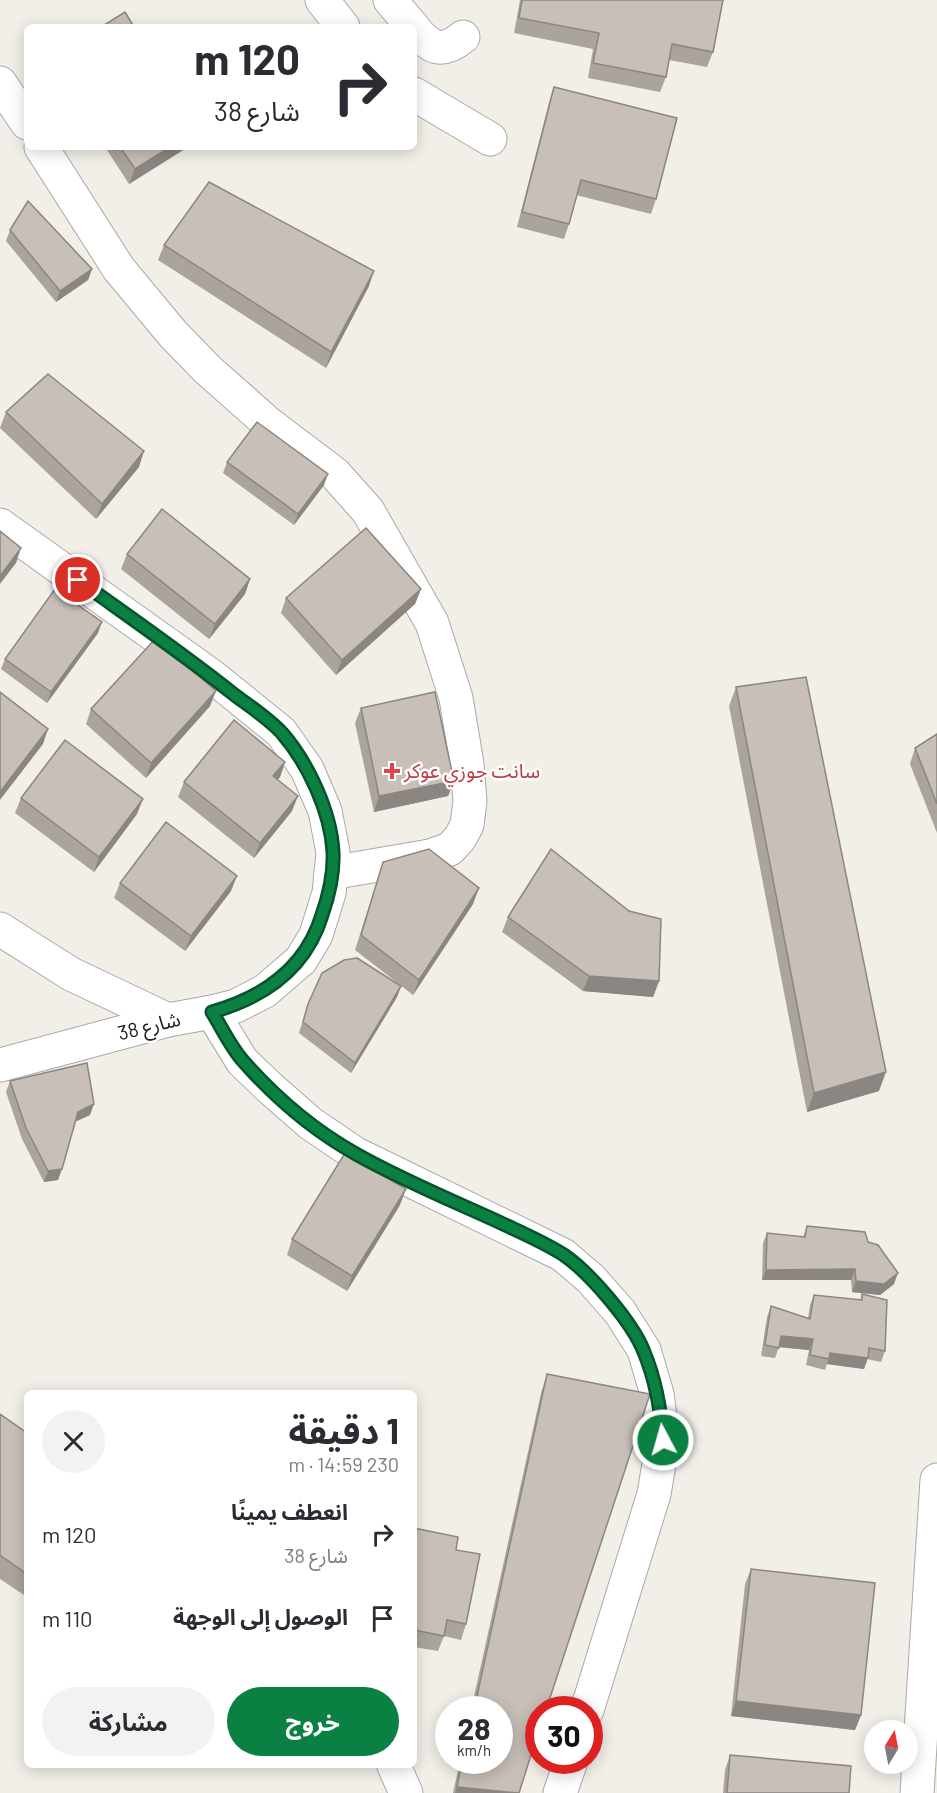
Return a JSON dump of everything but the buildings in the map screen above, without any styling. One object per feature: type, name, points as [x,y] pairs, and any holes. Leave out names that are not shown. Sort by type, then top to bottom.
[{"type":"street","points":[[322,0],[341,24]]},
{"type":"street","points":[[390,0],[410,24]]},
{"type":"street","points":[[417,33],[435,47],[451,46],[463,37]]},
{"type":"street","points":[[0,83],[24,119]]},
{"type":"street","points":[[417,96],[489,140]]},
{"type":"street","points":[[43,150],[119,269],[173,334],[208,370],[262,418],[335,474],[368,511],[432,623],[458,709],[467,764],[470,801],[466,825],[460,838],[450,849],[430,856],[331,873]]},
{"type":"street","name":"شارع 38","points":[[0,525],[213,677],[281,732],[308,769],[325,811],[333,852],[329,893],[316,935],[301,960],[265,991],[236,1006],[168,1020],[0,1065]]},
{"type":"street","points":[[0,929],[71,974],[168,1020]]},
{"type":"street","points":[[212,1012],[242,1061],[310,1123],[354,1153],[563,1255],[591,1279],[620,1312],[644,1350],[657,1394],[663,1440],[654,1494],[591,1696]]},
{"type":"street","points":[[917,1793],[937,1480]]},
{"type":"street","points":[[395,1768],[406,1793]]},
{"type":"street","points":[[560,1793],[567,1774]]},
{"type":"place","name":"سانت جوزي عوكر","points":[[392,771]]},
{"type":"route","points":[[78,580],[213,677],[281,732],[308,769],[325,811],[333,852],[329,893],[316,935],[301,960],[265,991],[236,1006],[212,1012],[242,1061],[310,1123],[354,1153],[404,1179],[522,1233],[563,1255],[591,1279],[620,1312],[644,1350],[657,1394],[663,1440]]}]
